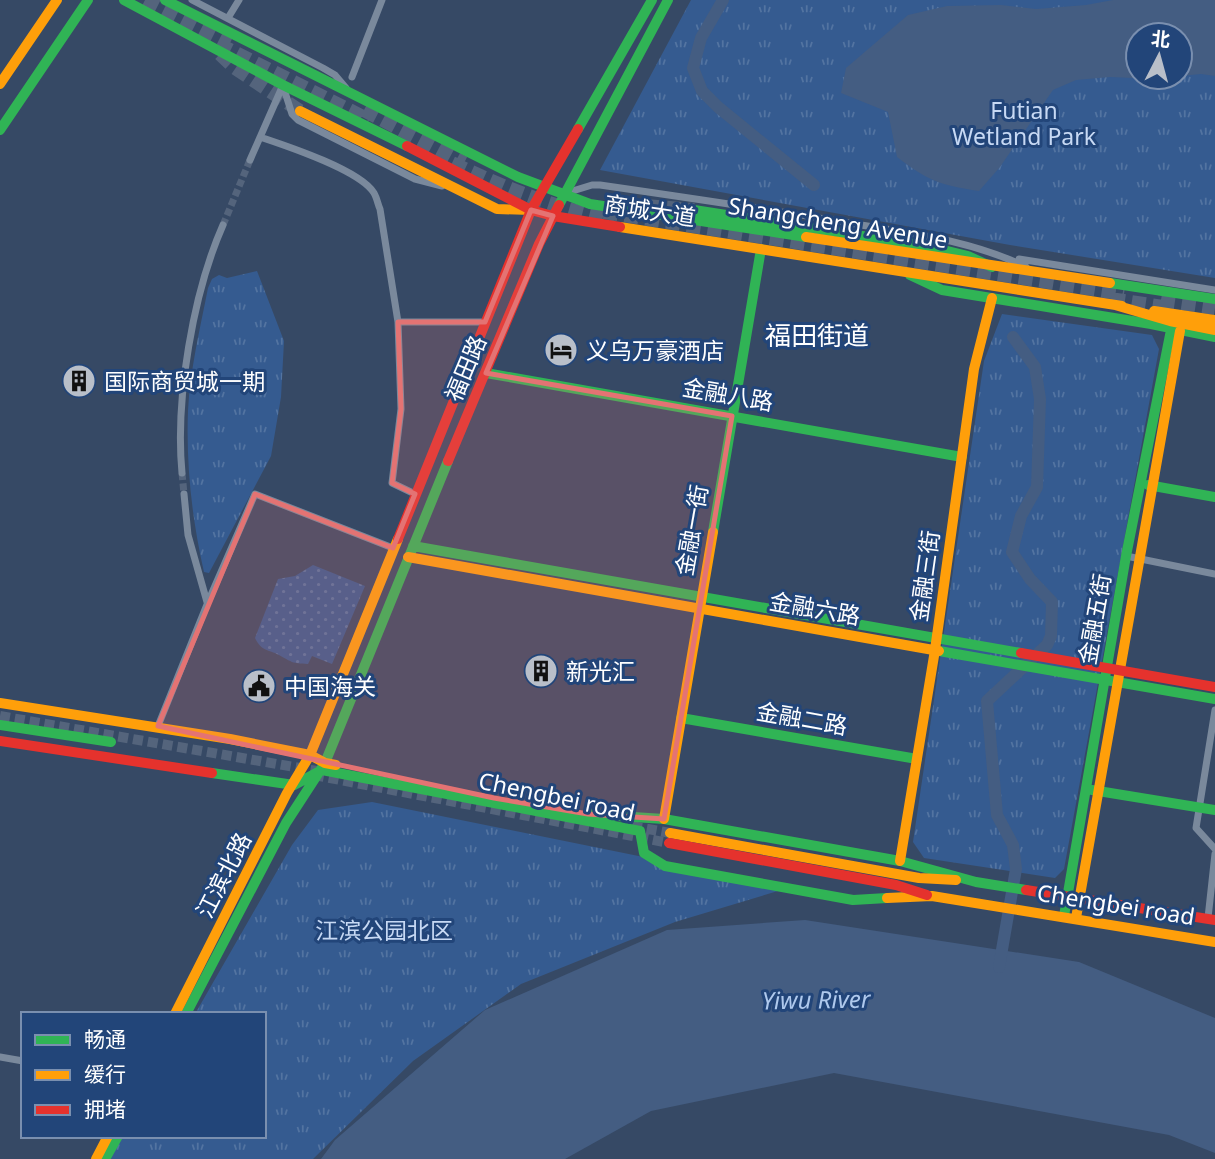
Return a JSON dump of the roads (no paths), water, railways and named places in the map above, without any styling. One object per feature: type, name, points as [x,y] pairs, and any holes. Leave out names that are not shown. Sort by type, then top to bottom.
[{"type":"main road","points":[[0,84],[57,0]]},
{"type":"main road","points":[[0,130],[88,0]]},
{"type":"main road","name":"商城大道","points":[[124,0],[283,85],[531,210],[554,216],[1215,320]]},
{"type":"main road","name":"Shangcheng Avenue","points":[[165,0],[518,177],[590,204],[1215,299]]},
{"type":"main road","name":"福田路","points":[[310,755],[531,210],[652,0]]},
{"type":"main road","name":"福田路","points":[[324,767],[410,552],[539,244],[668,0]]},
{"type":"main road","points":[[300,111],[497,209],[531,210]]},
{"type":"main road","points":[[694,210],[927,246],[968,256],[992,267]]},
{"type":"main road","name":"金融一街","points":[[664,819],[761,249]]},
{"type":"main road","points":[[901,271],[942,290],[1215,337]]},
{"type":"main road","name":"金融三街","points":[[900,861],[935,650],[974,369],[992,298]]},
{"type":"main road","points":[[1115,305],[1170,321],[1215,330]]},
{"type":"main road","name":"金融五街","points":[[1070,917],[1081,898],[1139,559],[1147,485],[1176,331]]},
{"type":"main road","name":"金融八路","points":[[486,373],[962,457]]},
{"type":"main road","points":[[1147,485],[1215,497]]},
{"type":"main road","name":"金融五街","points":[[1070,917],[1066,896],[1106,668],[1126,556],[1147,485]]},
{"type":"main road","name":"金融六路","points":[[410,552],[701,596],[1215,687]]},
{"type":"main road","name":"金融六路","points":[[410,552],[699,609],[1215,699]]},
{"type":"main road","name":"Chengbei road","points":[[0,703],[158,726],[310,755],[324,767],[640,831],[644,853],[664,866],[853,900],[932,896],[1215,942]]},
{"type":"main road","name":"金融二路","points":[[681,718],[917,760]]},
{"type":"main road","points":[[0,725],[111,742]]},
{"type":"main road","points":[[0,741],[294,785],[324,767]]},
{"type":"main road","name":"江滨北路","points":[[176,1012],[287,793],[310,755]]},
{"type":"main road","name":"Chengbei road","points":[[324,767],[588,814],[664,819],[900,861],[982,883],[1212,919]]},
{"type":"main road","name":"江滨北路","points":[[187,1012],[286,823],[324,767]]},
{"type":"main road","points":[[1086,789],[1215,810]]},
{"type":"main road","points":[[932,896],[896,885],[670,838],[919,878],[982,883]]},
{"type":"main road","points":[[96,1159],[107,1138]]},
{"type":"main road","points":[[105,1159],[117,1138]]},
{"type":"street","points":[[192,0],[335,75],[348,92]]},
{"type":"street","points":[[228,18],[239,0]]},
{"type":"street","points":[[352,77],[382,0]]},
{"type":"street","points":[[250,160],[283,85]]},
{"type":"street","points":[[283,85],[292,114],[298,120],[415,179],[430,185],[457,189]]},
{"type":"street","points":[[260,136],[347,172],[375,194],[380,209],[397,322],[401,410],[392,483],[415,494]]},
{"type":"street","points":[[566,193],[600,185],[737,204],[955,241],[1008,258],[1042,274]]},
{"type":"street","points":[[182,473],[179,442],[191,328],[223,225]]},
{"type":"street","points":[[1008,258],[1215,290]]},
{"type":"street","points":[[397,322],[485,321]]},
{"type":"street","points":[[184,494],[188,535],[208,602]]},
{"type":"street","points":[[158,726],[255,494],[393,548]]},
{"type":"street","points":[[1126,556],[1215,574]]},
{"type":"street","points":[[1215,710],[1196,828],[1215,849]]},
{"type":"street","points":[[1212,919],[1215,854]]},
{"type":"street","points":[[0,1057],[21,1061]]},
{"type":"water","points":[[1113,0],[1215,0],[1215,76],[1194,75],[1194,21],[1124,21],[1124,78],[1076,80],[1053,90],[1000,167],[979,191],[935,181],[908,165],[897,157],[888,112],[841,93],[846,68],[908,15],[947,6],[1001,5],[1036,9]]},
{"type":"water","name":"Yiwu River","points":[[805,920],[1079,962],[1215,1018],[1215,1153],[1169,1135],[834,1073],[651,1111],[565,1159],[321,1159],[335,1140],[485,1010],[667,930]]},
{"type":"waterway","points":[[723,0],[701,38],[693,68],[702,91],[814,185]]},
{"type":"waterway","points":[[999,967],[1016,869],[1013,845],[997,815],[987,701],[1047,645],[1051,636],[1052,602],[1030,579],[1012,552],[1021,516],[1037,487],[1040,399],[1035,367],[1013,337]]},
{"type":"tunnel","points":[[145,0],[230,43]]},
{"type":"tunnel","points":[[218,44],[369,120]]},
{"type":"tunnel","points":[[220,54],[235,68],[300,111]]},
{"type":"tunnel","points":[[364,110],[464,163]]},
{"type":"tunnel","points":[[223,225],[250,160]]},
{"type":"tunnel","points":[[452,163],[531,197],[614,220]]},
{"type":"tunnel","points":[[625,207],[694,210]]},
{"type":"tunnel","points":[[604,212],[1124,294]]},
{"type":"tunnel","points":[[1111,299],[1170,308]]},
{"type":"tunnel","points":[[1161,300],[1215,308]]},
{"type":"tunnel","points":[[182,473],[184,494]]},
{"type":"tunnel","points":[[0,716],[323,772]]},
{"type":"tunnel","points":[[314,775],[669,843]]},
{"type":"tunnel","points":[[632,826],[670,833]]},
{"type":"place","name":"义乌万豪酒店","points":[[561,350]]},
{"type":"place","name":"国际商贸城一期","points":[[79,381]]},
{"type":"place","name":"新光汇","points":[[541,671]]},
{"type":"place","name":"中国海关","points":[[259,686]]},
{"type":"district","name":"福田街道","points":[[817,335]]},
{"type":"park label","name":"Futian Wetland Park","points":[[1024,123]]},
{"type":"park label","name":"江滨公园北区","points":[[384,930]]}]
